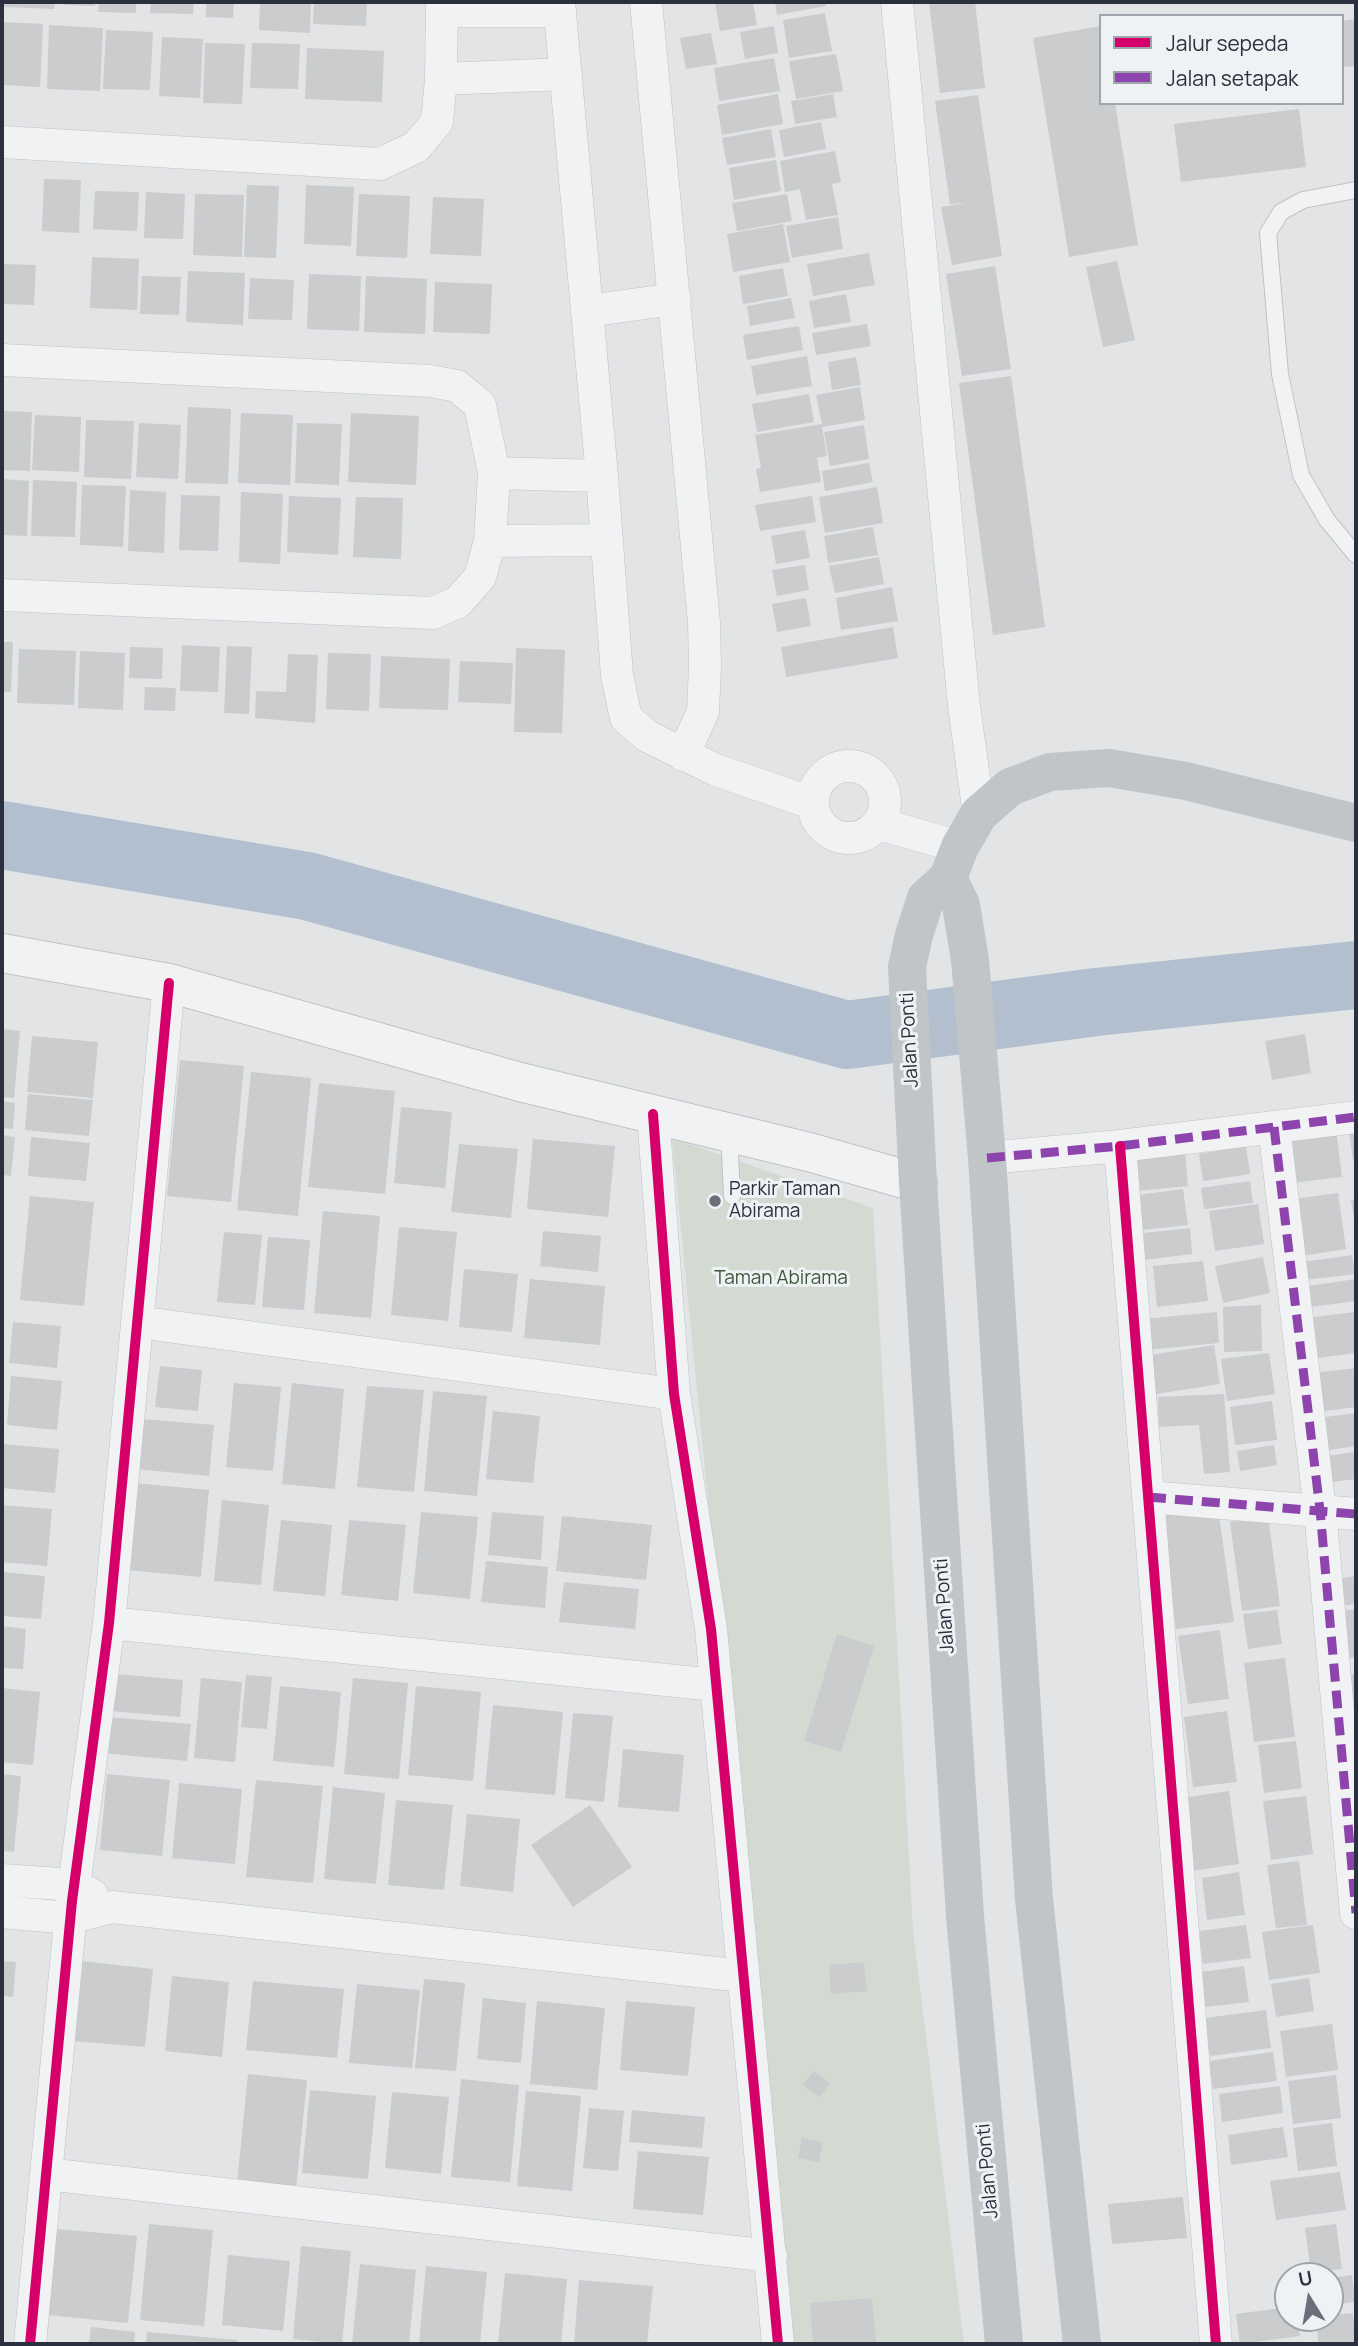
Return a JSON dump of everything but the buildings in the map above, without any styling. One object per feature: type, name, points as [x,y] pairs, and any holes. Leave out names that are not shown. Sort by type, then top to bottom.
[{"type":"main road","name":"Jalan Ponti","points":[[1004,2344],[965,1916],[918,1183],[907,967],[914,935],[926,898],[954,862],[979,814],[1010,787],[1050,772],[1109,768],[1186,780],[1356,823]]},
{"type":"main road","points":[[954,862],[970,960],[987,1158],[1034,1899],[1082,2344]]},
{"type":"street","points":[[646,2],[703,609],[703,712],[682,755]]},
{"type":"street","points":[[897,2],[964,705],[979,814]]},
{"type":"street","points":[[2,142],[380,164],[416,147],[437,122],[441,79],[442,6],[559,6],[602,476],[617,675],[626,718],[647,737],[682,755],[716,770],[812,803]]},
{"type":"street","points":[[441,79],[566,74]]},
{"type":"street","points":[[587,311],[675,299]]},
{"type":"street","points":[[2,360],[430,381],[457,386],[480,405],[494,472],[490,541],[480,577],[458,602],[433,613],[2,595]]},
{"type":"street","points":[[494,472],[602,476]]},
{"type":"street","points":[[490,541],[606,540]]},
{"type":"street","points":[[850,765],[865,769],[878,779],[885,793],[886,809],[880,824],[867,834],[852,839],[836,836],[823,828],[814,814],[812,803],[814,791],[827,772],[850,765]]},
{"type":"street","points":[[880,824],[954,862]]},
{"type":"street","points":[[2,953],[169,983],[520,1082],[810,1152],[918,1183]]},
{"type":"street","points":[[30,2344],[70,1917],[109,1623],[169,983]]},
{"type":"street","points":[[653,1114],[674,1394],[711,1629],[778,2344]]},
{"type":"street","points":[[987,1158],[1356,1117]]},
{"type":"street","points":[[1275,1127],[1320,1510],[1356,1913]]},
{"type":"street","points":[[1105,1147],[1148,1497],[1216,2344]]},
{"type":"street","points":[[138,1321],[674,1394]]},
{"type":"street","points":[[1148,1497],[1356,1514]]},
{"type":"street","points":[[109,1623],[715,1685]]},
{"type":"street","points":[[2,1880],[75,1885],[112,1907]]},
{"type":"street","points":[[2,1912],[70,1917],[112,1907],[743,1976]]},
{"type":"street","points":[[46,2174],[771,2256]]},
{"type":"lane","points":[[1356,190],[1303,200],[1281,212],[1268,233],[1280,374],[1301,475],[1327,520],[1356,555]]},
{"type":"lane","points":[[729,1133],[732,1196]]},
{"type":"green space","name":"Taman Abirama","points":[[672,1138],[873,1208],[913,1931],[964,2344],[792,2344]]},
{"type":"waterway","points":[[2,835],[307,886],[847,1035],[1096,1002],[1356,975]]},
{"type":"marked path","points":[[987,1158],[1120,1146],[1356,1117]]},
{"type":"marked path","points":[[1274,1127],[1320,1510],[1356,1913]]},
{"type":"marked path","points":[[1148,1497],[1356,1514]]},
{"type":"cycle path","points":[[30,2344],[72,1901],[109,1623],[169,983]]},
{"type":"cycle path","points":[[653,1114],[674,1394],[711,1629],[778,2344]]},
{"type":"cycle path","points":[[1120,1146],[1216,2344]]},
{"type":"place","name":"Parkir Taman Abirama","points":[[715,1201]]}]
